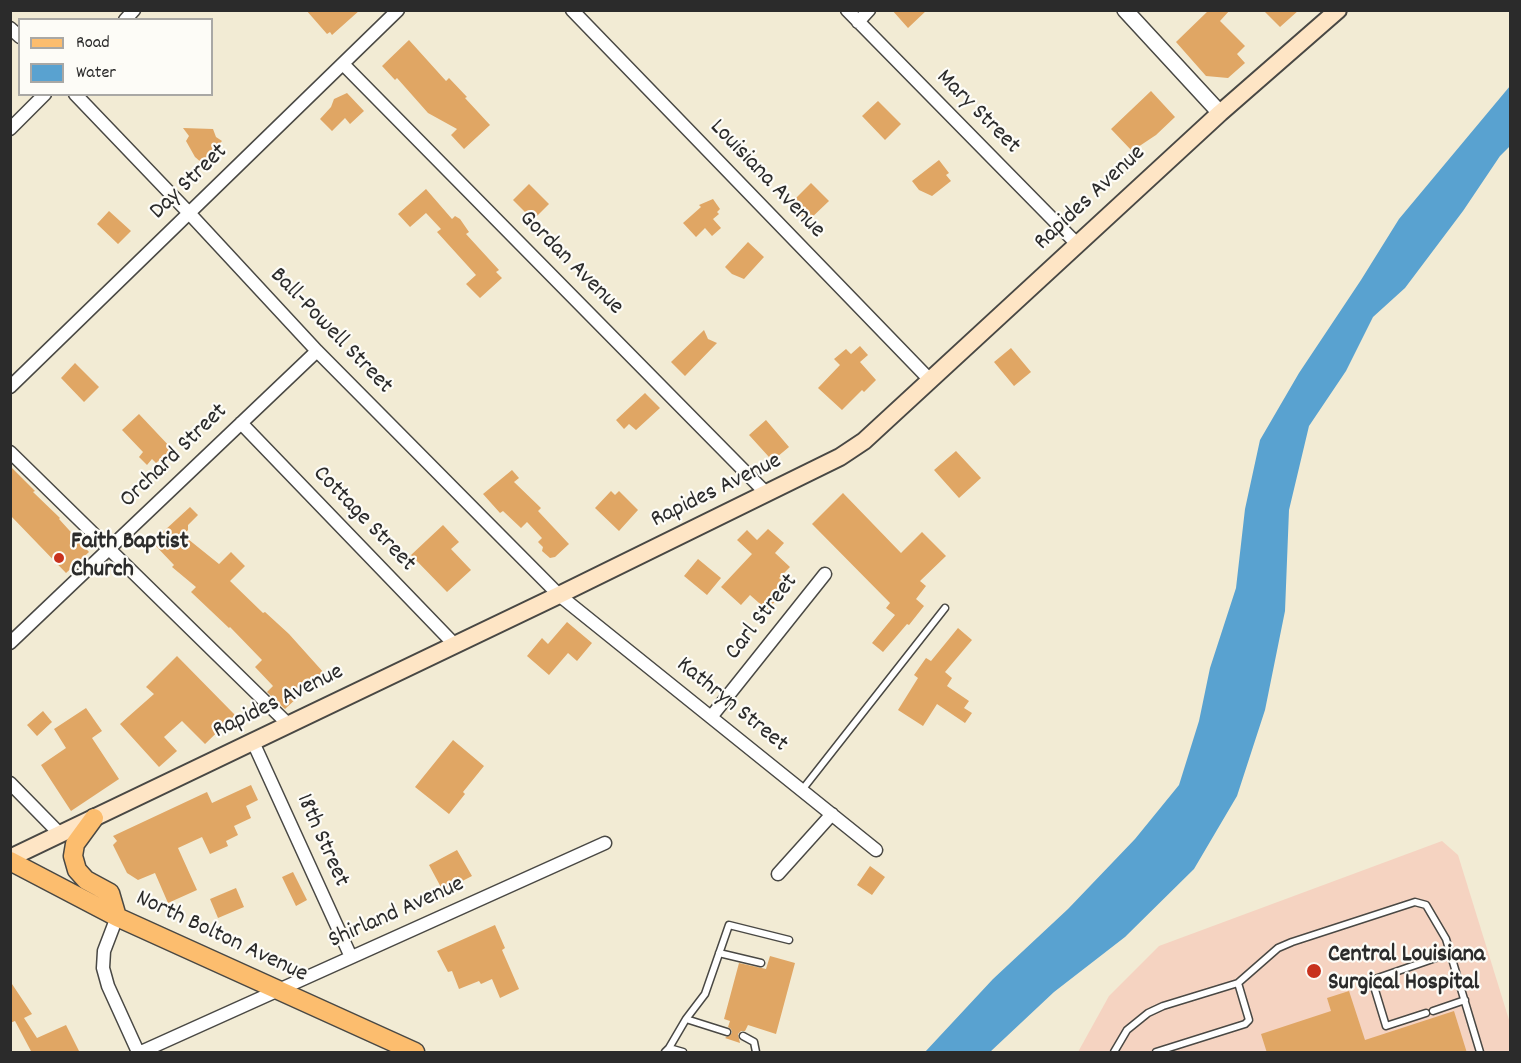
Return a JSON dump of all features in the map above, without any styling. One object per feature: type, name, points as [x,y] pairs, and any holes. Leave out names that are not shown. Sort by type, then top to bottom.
[{"type":"main road","name":"Rapides Avenue","points":[[10,859],[840,457],[864,441],[1220,113],[1338,10]]},
{"type":"main road","points":[[94,818],[75,844],[73,856],[77,870],[86,880],[110,893],[117,916]]},
{"type":"main road","name":"North Bolton Avenue","points":[[10,859],[117,916],[415,1053]]},
{"type":"street","name":"Day Street","points":[[10,387],[398,10]]},
{"type":"street","name":"Louisiana Avenue","points":[[572,10],[930,380]]},
{"type":"street","name":"Mary Street","points":[[847,10],[1078,244]]},
{"type":"street","points":[[858,22],[868,10]]},
{"type":"street","points":[[1125,10],[1220,113]]},
{"type":"street","name":"Gordan Avenue","points":[[343,64],[767,494]]},
{"type":"street","points":[[10,129],[43,96]]},
{"type":"street","name":"Ball-Powell Street","points":[[77,96],[317,351],[559,595]]},
{"type":"street","name":"Orchard Street","points":[[10,643],[317,351]]},
{"type":"street","name":"Cottage Street","points":[[241,423],[455,645]]},
{"type":"street","points":[[10,452],[289,725]]},
{"type":"street","name":"Carl Street","points":[[711,717],[825,574]]},
{"type":"street","name":"Kathryn Street","points":[[559,595],[876,850]]},
{"type":"street","name":"18th Street","points":[[253,742],[351,957]]},
{"type":"street","points":[[10,783],[60,834]]},
{"type":"street","points":[[778,874],[832,814]]},
{"type":"street","name":"Shirland Avenue","points":[[139,1053],[605,843]]},
{"type":"street","points":[[117,916],[104,951],[103,968],[108,986],[139,1053]]},
{"type":"lane","points":[[802,790],[945,608]]},
{"type":"lane","points":[[1114,1053],[1127,1030],[1148,1013],[1163,1006],[1238,983],[1278,948],[1292,942],[1415,902],[1426,905],[1446,939],[1480,1053]]},
{"type":"lane","points":[[683,1053],[667,1050],[705,994],[729,925],[789,940]]},
{"type":"lane","points":[[719,953],[760,963]]},
{"type":"lane","points":[[1450,953],[1372,981],[1386,1026],[1465,1000]]},
{"type":"lane","points":[[1156,1053],[1249,1020],[1238,983]]},
{"type":"lane","points":[[686,1019],[728,1032]]},
{"type":"lane","points":[[743,1036],[754,1042],[756,1053]]},
{"type":"shaded area","name":"Central Louisiana Surgical Hospital","points":[[1442,841],[1458,855],[1510,1023],[1510,1052],[1078,1052],[1109,996],[1159,946]]},
{"type":"water","points":[[1510,86],[1510,146],[1500,156],[1463,211],[1405,288],[1373,317],[1346,371],[1309,426],[1289,510],[1285,611],[1265,710],[1237,796],[1194,869],[1125,937],[1054,992],[990,1052],[925,1052],[993,979],[1068,909],[1135,839],[1179,785],[1199,721],[1210,668],[1236,588],[1245,509],[1260,440],[1299,373],[1399,219]]},
{"type":"building","points":[[306,10],[360,10],[332,35],[330,32],[327,34]]},
{"type":"building","points":[[892,10],[927,10],[908,28]]},
{"type":"building","points":[[1209,10],[1230,10],[1220,21],[1245,46],[1237,54],[1245,63],[1228,78],[1206,76],[1176,42]]},
{"type":"building","points":[[1263,10],[1299,10],[1280,27]]},
{"type":"building","points":[[409,40],[446,81],[449,78],[490,125],[464,149],[451,135],[457,129],[428,113],[397,78],[395,80],[382,66]]},
{"type":"building","points":[[1151,91],[1175,117],[1156,135],[1132,151],[1111,129]]},
{"type":"building","points":[[347,93],[364,111],[350,124],[345,118],[332,131],[320,119],[331,107],[334,99]]},
{"type":"building","points":[[878,101],[901,124],[885,140],[862,116]]},
{"type":"building","points":[[183,128],[213,129],[216,137],[222,141],[202,163],[195,157],[186,141],[189,136]]},
{"type":"building","points":[[939,160],[949,173],[946,175],[951,181],[932,196],[919,190],[912,181]]},
{"type":"building","points":[[811,183],[829,201],[807,222],[790,204]]},
{"type":"building","points":[[529,184],[549,204],[533,220],[513,200]]},
{"type":"building","points":[[426,189],[452,219],[455,216],[460,219],[469,232],[466,234],[499,270],[496,272],[502,278],[480,298],[466,284],[476,275],[437,232],[441,229],[426,213],[410,227],[398,214]]},
{"type":"building","points":[[713,199],[720,209],[717,212],[719,214],[713,219],[721,228],[712,236],[705,228],[696,237],[683,223],[701,207],[699,205]]},
{"type":"building","points":[[109,211],[131,231],[118,244],[97,224]]},
{"type":"building","points":[[748,242],[764,257],[744,279],[732,274],[725,267]]},
{"type":"building","points":[[704,330],[708,339],[717,343],[685,376],[671,362]]},
{"type":"building","points":[[860,346],[868,355],[860,362],[876,380],[842,410],[818,388],[840,365],[834,359],[846,349],[851,354]]},
{"type":"building","points":[[1011,348],[1031,372],[1014,386],[994,362]]},
{"type":"building","points":[[75,363],[99,387],[84,402],[61,378]]},
{"type":"building","points":[[645,393],[660,408],[636,430],[629,424],[624,429],[616,420]]},
{"type":"building","points":[[139,414],[172,449],[156,463],[152,459],[147,465],[139,457],[143,452],[122,430]]},
{"type":"building","points":[[766,420],[789,447],[777,457],[769,457],[749,435]]},
{"type":"building","points":[[956,451],[981,478],[959,498],[934,470]]},
{"type":"building","points":[[10,466],[89,552],[66,573],[10,515]]},
{"type":"building","points":[[512,470],[519,478],[514,482],[541,508],[538,511],[569,544],[555,557],[550,558],[542,551],[543,547],[538,542],[542,538],[527,522],[521,528],[503,511],[500,513],[483,494]]},
{"type":"building","points":[[611,491],[615,495],[619,491],[638,510],[619,531],[595,508]]},
{"type":"building","points":[[843,493],[901,553],[922,532],[946,556],[920,581],[926,586],[916,599],[924,606],[883,652],[872,643],[895,615],[886,608],[890,603],[812,524]]},
{"type":"building","points":[[190,507],[198,515],[188,525],[188,530],[183,535],[219,564],[231,552],[245,566],[230,581],[289,634],[324,673],[285,709],[267,692],[273,686],[255,667],[262,660],[191,592],[196,587],[172,567],[174,565],[152,542]]},
{"type":"building","points":[[443,525],[459,542],[451,549],[471,570],[447,592],[411,555]]},
{"type":"building","points":[[768,529],[784,543],[775,553],[790,567],[779,578],[789,587],[767,610],[750,595],[741,605],[721,587],[752,554],[737,540],[747,530],[757,540]]},
{"type":"building","points":[[698,559],[721,578],[707,595],[684,576]]},
{"type":"building","points":[[567,622],[592,643],[577,661],[568,653],[549,675],[527,656],[542,638],[548,644]]},
{"type":"building","points":[[958,628],[972,640],[945,672],[952,678],[947,686],[969,701],[964,708],[972,713],[965,723],[937,704],[923,726],[898,710],[918,678],[914,675],[926,658],[931,661]]},
{"type":"building","points":[[177,656],[235,715],[205,744],[182,721],[164,737],[177,751],[159,767],[120,724],[154,694],[146,687]]},
{"type":"building","points":[[86,708],[102,731],[92,738],[119,779],[71,811],[41,765],[66,748],[54,729]]},
{"type":"building","points":[[43,711],[52,722],[37,736],[27,725]]},
{"type":"building","points":[[453,740],[484,766],[449,814],[415,787]]},
{"type":"building","points":[[251,785],[258,800],[246,806],[251,818],[234,826],[238,835],[226,841],[228,846],[210,854],[202,837],[178,848],[197,890],[168,903],[155,873],[138,880],[127,873],[113,845],[117,841],[113,836],[207,792],[212,803]]},
{"type":"building","points":[[457,850],[472,876],[443,891],[429,865]]},
{"type":"building","points":[[870,866],[885,877],[872,895],[857,885]]},
{"type":"building","points":[[293,872],[307,900],[296,906],[282,877]]},
{"type":"building","points":[[236,888],[244,907],[218,918],[210,899]]},
{"type":"building","points":[[495,925],[505,948],[502,950],[519,989],[500,998],[492,979],[481,984],[479,981],[459,989],[452,971],[448,972],[437,951]]},
{"type":"building","points":[[770,956],[795,963],[776,1034],[748,1025],[745,1031],[738,1034],[740,1043],[725,1038],[732,1033],[728,1027],[730,1021],[724,1019],[739,963],[766,969]]},
{"type":"building","points":[[10,981],[32,1014],[24,1018],[37,1038],[66,1025],[80,1053],[32,1053],[15,1021],[10,1023]]},
{"type":"building","points":[[1349,991],[1365,1040],[1454,1011],[1467,1053],[1267,1053],[1261,1034],[1331,1011],[1327,998]]},
{"type":"place","name":"Faith Baptist Church","points":[[59,558]]},
{"type":"place","name":"Central Louisiana Surgical Hospital","points":[[1314,971]]}]
